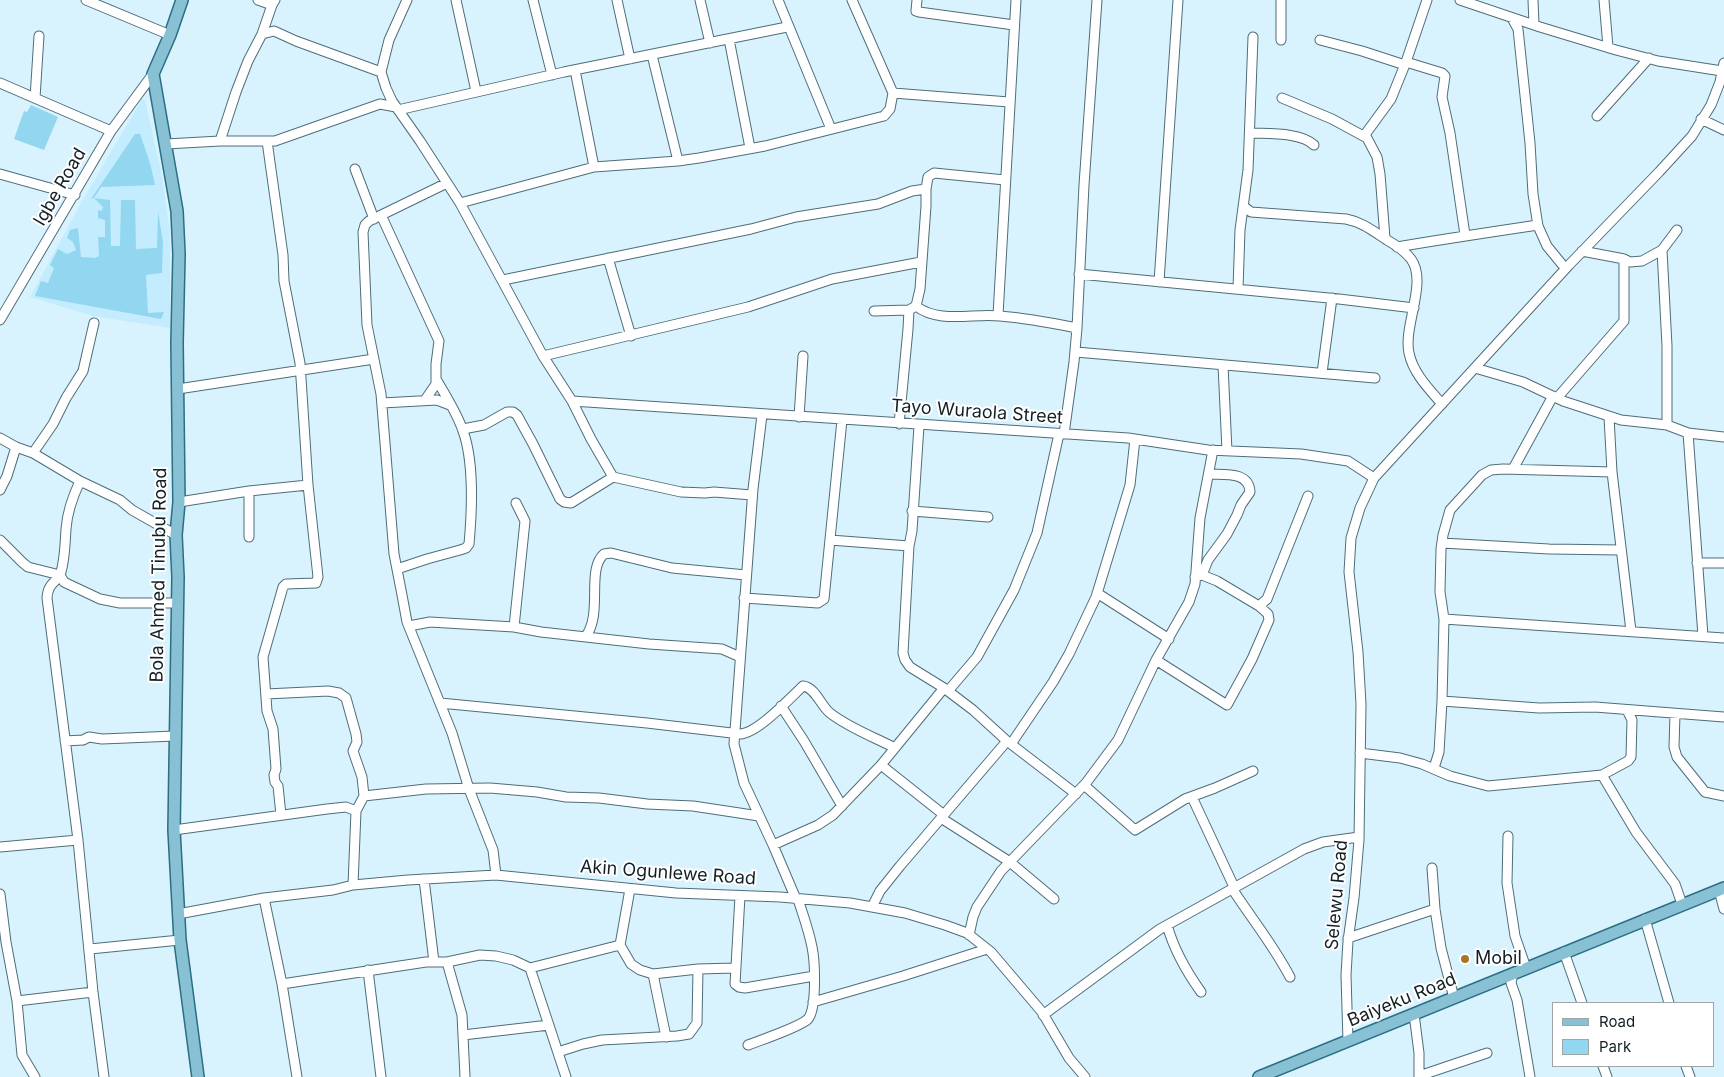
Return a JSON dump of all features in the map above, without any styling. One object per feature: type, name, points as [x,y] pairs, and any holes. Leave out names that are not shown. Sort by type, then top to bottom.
[{"type":"main road","points":[[153,74],[170,35],[182,0]]},
{"type":"main road","name":"Bola Ahmed Tinubu Road","points":[[153,74],[177,211],[179,254],[179,502],[176,535],[178,577],[174,830],[180,940],[198,1077]]},
{"type":"main road","name":"Baiyeku Road","points":[[1259,1077],[1721,889]]},
{"type":"street","points":[[86,0],[170,35]]},
{"type":"street","points":[[220,141],[248,60],[262,34],[273,3],[258,0]]},
{"type":"street","points":[[406,0],[389,40],[381,72],[386,89],[397,109],[460,203],[543,356],[572,402],[613,477]]},
{"type":"street","points":[[456,0],[476,91]]},
{"type":"street","points":[[533,0],[552,75]]},
{"type":"street","points":[[618,0],[630,59]]},
{"type":"street","points":[[700,0],[710,43]]},
{"type":"street","points":[[778,0],[830,129]]},
{"type":"street","points":[[460,203],[594,167],[678,161],[750,148],[884,116],[890,109],[893,93],[852,0]]},
{"type":"street","points":[[917,0],[916,11],[919,12],[1014,25]]},
{"type":"street","points":[[998,316],[1016,0]]},
{"type":"street","points":[[773,845],[818,825],[842,806],[882,765],[977,657],[1014,590],[1037,533],[1061,434],[1076,352],[1079,274],[1097,0]]},
{"type":"street","points":[[1159,282],[1178,0]]},
{"type":"street","points":[[1280,40],[1281,0]]},
{"type":"street","points":[[1364,136],[1391,99],[1406,63],[1427,0]]},
{"type":"street","points":[[1460,0],[1530,24],[1649,58],[1723,67]]},
{"type":"street","points":[[1530,24],[1533,0]]},
{"type":"street","points":[[1604,0],[1608,47]]},
{"type":"street","points":[[1512,18],[1518,29],[1538,225],[1547,246],[1566,268]]},
{"type":"street","points":[[268,19],[274,31]]},
{"type":"street","points":[[1518,29],[1530,24]]},
{"type":"street","points":[[166,144],[220,141],[276,141],[380,104],[397,109],[575,70],[788,27]]},
{"type":"street","points":[[262,34],[274,31],[381,72]]},
{"type":"street","points":[[34,98],[39,36]]},
{"type":"street","points":[[1238,290],[1240,230],[1242,217],[1247,209],[1254,38]]},
{"type":"street","points":[[729,39],[750,148]]},
{"type":"street","points":[[1320,40],[1442,73],[1445,76],[1442,97],[1450,133],[1465,235]]},
{"type":"street","points":[[652,55],[678,161]]},
{"type":"street","points":[[1597,116],[1649,58]]},
{"type":"street","name":"Selewu Road","points":[[1348,1041],[1346,975],[1359,837],[1361,704],[1349,572],[1351,538],[1360,508],[1374,478],[1566,268],[1692,136],[1711,105],[1723,67]]},
{"type":"street","points":[[575,70],[594,167]]},
{"type":"street","name":"Igbe Road","points":[[0,320],[111,131],[153,74]]},
{"type":"street","points":[[0,83],[111,131]]},
{"type":"street","points":[[380,104],[386,89]]},
{"type":"street","points":[[893,93],[1009,102]]},
{"type":"street","points":[[1282,98],[1332,119],[1364,136],[1373,147],[1380,174],[1385,238]]},
{"type":"street","points":[[1701,119],[1724,130]]},
{"type":"street","points":[[1250,133],[1294,136],[1309,140],[1314,145]]},
{"type":"street","points":[[267,141],[283,256],[284,281],[293,320],[300,369],[308,485],[318,580],[316,583],[290,584],[283,587],[263,657],[267,716],[271,721],[273,729],[276,769],[274,775],[278,786],[281,815]]},
{"type":"street","points":[[354,169],[439,341],[434,389],[426,400]]},
{"type":"street","points":[[899,424],[912,308],[920,289],[928,177],[934,173],[1005,180]]},
{"type":"street","points":[[0,174],[75,195]]},
{"type":"street","points":[[447,183],[365,225],[363,232],[367,325],[382,403],[397,569],[409,626],[452,733],[469,789],[493,850],[496,875]]},
{"type":"street","points":[[503,280],[751,229],[796,217],[878,204],[912,191],[926,188]]},
{"type":"street","points":[[1247,209],[1346,218],[1358,221],[1385,238],[1411,258],[1415,267],[1416,279],[1414,308],[1408,332],[1408,352],[1412,364],[1425,384],[1442,404]]},
{"type":"street","points":[[1397,247],[1538,225]]},
{"type":"street","points":[[1582,252],[1624,259],[1630,262],[1642,261],[1662,250],[1677,230]]},
{"type":"street","points":[[1662,250],[1667,346],[1667,425]]},
{"type":"street","points":[[608,258],[630,336]]},
{"type":"street","points":[[1513,469],[1555,397],[1624,320],[1624,259]]},
{"type":"street","points":[[543,356],[748,307],[832,279],[921,262]]},
{"type":"street","points":[[1079,274],[1332,298],[1414,308]]},
{"type":"street","points":[[1322,373],[1332,298]]},
{"type":"street","points":[[874,310],[912,308],[933,314],[969,317],[998,316],[1077,328]]},
{"type":"street","points":[[34,454],[83,371],[94,323]]},
{"type":"street","points":[[1076,352],[1375,378]]},
{"type":"street","points":[[799,417],[803,356]]},
{"type":"street","points":[[178,389],[374,359]]},
{"type":"street","points":[[1223,365],[1227,451]]},
{"type":"street","points":[[1475,368],[1523,382],[1555,397],[1621,420],[1667,425],[1688,433],[1724,438]]},
{"type":"street","points":[[397,569],[466,548],[469,544],[470,488],[467,444],[462,429],[436,379]]},
{"type":"street","points":[[382,403],[437,400],[450,405]]},
{"type":"street","name":"Tayo Wuraola Street","points":[[572,402],[1135,439],[1213,450],[1301,454],[1348,461],[1374,478]]},
{"type":"street","points":[[462,429],[484,425],[507,412],[513,412],[517,415],[560,499],[564,502],[571,503],[613,477],[681,492],[714,492],[752,496]]},
{"type":"street","points":[[748,1045],[806,1020],[810,1016],[813,1002],[814,976],[812,947],[797,899],[744,783],[736,753],[734,733],[752,496],[762,414]]},
{"type":"street","points":[[1610,416],[1612,472],[1631,631]]},
{"type":"street","points":[[744,598],[809,603],[821,602],[824,598],[842,420]]},
{"type":"street","points":[[919,426],[912,531],[909,546],[903,653],[905,660],[910,667],[973,710],[1009,743],[1076,794]]},
{"type":"street","points":[[1688,433],[1703,636]]},
{"type":"street","points":[[0,438],[120,500],[132,510],[176,535]]},
{"type":"street","points":[[872,907],[880,891],[1009,743],[1053,682],[1069,654],[1097,593],[1130,485],[1135,439]]},
{"type":"street","points":[[0,490],[7,476],[16,447]]},
{"type":"street","points":[[1199,576],[1200,518],[1213,450]]},
{"type":"street","points":[[1434,768],[1439,752],[1442,701],[1444,620],[1440,592],[1442,543],[1450,510],[1482,475],[1491,470],[1612,472]]},
{"type":"street","points":[[969,935],[977,908],[1001,871],[1076,794],[1118,740],[1156,660],[1189,602],[1199,576],[1227,534],[1241,504],[1250,492],[1250,486],[1240,476],[1209,474]]},
{"type":"street","points":[[49,586],[60,575],[66,543],[66,528],[80,481]]},
{"type":"street","points":[[179,502],[308,485]]},
{"type":"street","points":[[249,492],[249,536]]},
{"type":"street","points":[[1259,606],[1267,599],[1308,496]]},
{"type":"street","points":[[514,627],[525,521],[516,503]]},
{"type":"street","points":[[912,511],[988,517]]},
{"type":"street","points":[[0,540],[26,565],[60,575],[64,582],[100,600],[120,603],[177,603]]},
{"type":"street","points":[[830,540],[909,546]]},
{"type":"street","points":[[1442,543],[1550,549],[1621,550]]},
{"type":"street","points":[[590,635],[596,605],[597,570],[600,557],[604,554],[611,553],[672,568],[746,575]]},
{"type":"street","points":[[1698,564],[1724,563]]},
{"type":"street","points":[[44,571],[49,586],[47,598],[78,840],[93,992],[104,1077]]},
{"type":"street","points":[[1156,660],[1227,705],[1252,659],[1269,620],[1268,614],[1259,606],[1217,580],[1199,576]]},
{"type":"street","points":[[1097,593],[1169,639]]},
{"type":"street","points":[[1444,620],[1724,638]]},
{"type":"street","points":[[409,626],[430,622],[514,627],[541,632],[590,635],[650,644],[722,649],[740,657]]},
{"type":"street","points":[[440,703],[746,734],[755,729],[803,686],[807,686],[829,712],[895,748]]},
{"type":"street","points":[[266,694],[328,691],[343,695],[346,698],[356,734],[353,751],[362,777],[364,796],[356,811],[353,885]]},
{"type":"street","points":[[1442,701],[1539,708],[1595,707],[1724,717]]},
{"type":"street","points":[[781,706],[842,806]]},
{"type":"street","points":[[1360,753],[1400,758],[1434,768],[1450,776],[1488,786],[1602,775],[1628,761],[1631,757],[1632,720],[1628,710]]},
{"type":"street","points":[[1632,720],[1640,711]]},
{"type":"street","points":[[1675,714],[1673,740],[1677,756],[1705,792],[1724,796]]},
{"type":"street","points":[[66,741],[83,740],[90,737],[102,739],[175,736]]},
{"type":"street","points":[[882,765],[943,817],[1010,862],[1054,899]]},
{"type":"street","points":[[1084,785],[1135,830],[1173,806],[1253,771]]},
{"type":"street","points":[[1602,775],[1636,832],[1675,884],[1682,904]]},
{"type":"street","points":[[364,796],[426,789],[490,788],[537,792],[566,797],[693,806],[759,816]]},
{"type":"street","points":[[1192,797],[1234,889],[1254,922],[1274,947],[1290,977]]},
{"type":"street","points":[[174,830],[342,807],[356,811]]},
{"type":"street","points":[[1508,836],[1507,884],[1515,936],[1526,968]]},
{"type":"street","points":[[1043,1015],[1166,925],[1304,849],[1322,842],[1359,837]]},
{"type":"street","points":[[0,847],[78,840]]},
{"type":"street","points":[[1432,868],[1435,909],[1441,948],[1454,998]]},
{"type":"street","name":"Akin Ogunlewe Road","points":[[178,914],[264,898],[333,890],[353,885],[496,875],[676,893],[850,903],[905,913],[945,925],[969,935],[987,949],[1043,1015],[1070,1058],[1085,1077]]},
{"type":"street","points":[[424,879],[434,962]]},
{"type":"street","points":[[630,889],[620,945],[631,964],[640,970],[653,974],[698,969],[735,968]]},
{"type":"street","points":[[1721,889],[1724,909]]},
{"type":"street","points":[[0,894],[6,942],[17,1001],[22,1055],[35,1077]]},
{"type":"street","points":[[740,896],[735,984],[738,987],[745,988],[814,976]]},
{"type":"street","points":[[264,898],[282,984],[297,1077]]},
{"type":"street","points":[[1348,938],[1435,909]]},
{"type":"street","points":[[1645,919],[1669,1002]]},
{"type":"street","points":[[1166,925],[1171,942],[1186,970],[1201,992]]},
{"type":"street","points":[[90,949],[180,940]]},
{"type":"street","points":[[282,984],[368,970],[447,962],[480,955],[513,960],[530,968],[620,945]]},
{"type":"street","points":[[813,1002],[987,949]]},
{"type":"street","points":[[1564,952],[1582,1002]]},
{"type":"street","points":[[447,962],[462,1015],[465,1077]]},
{"type":"street","points":[[530,968],[566,1077]]},
{"type":"street","points":[[558,1052],[602,1040],[689,1034],[697,1023],[698,969]]},
{"type":"street","points":[[368,970],[381,1077]]},
{"type":"street","points":[[1513,973],[1511,983],[1517,1000],[1530,1077]]},
{"type":"street","points":[[653,974],[666,1037]]},
{"type":"street","points":[[17,1001],[93,992]]},
{"type":"street","points":[[1414,1014],[1419,1052],[1419,1076],[1487,1052]]},
{"type":"street","points":[[463,1035],[549,1025]]},
{"type":"shaded area","points":[[142,99],[145,100],[162,176],[170,232],[170,328],[93,316],[30,297],[82,201]]},
{"type":"green space","points":[[31,105],[58,117],[44,150],[14,139],[24,111],[27,112]]},
{"type":"green space","points":[[135,134],[140,134],[155,185],[101,187],[94,198],[91,199]]},
{"type":"green space","points":[[94,198],[110,200],[111,246],[120,246],[121,200],[135,200],[136,249],[157,248],[158,211],[163,243],[162,273],[146,275],[148,313],[164,312],[161,319],[35,296],[41,281],[48,283],[54,268],[50,265],[58,249],[67,254],[76,250],[73,242],[67,238],[70,230],[78,228],[81,257],[95,258],[99,256],[98,237],[105,237],[105,220],[98,218],[98,210],[102,211],[103,207]]},
{"type":"place","name":"Mobil","points":[[1465,959]]}]
